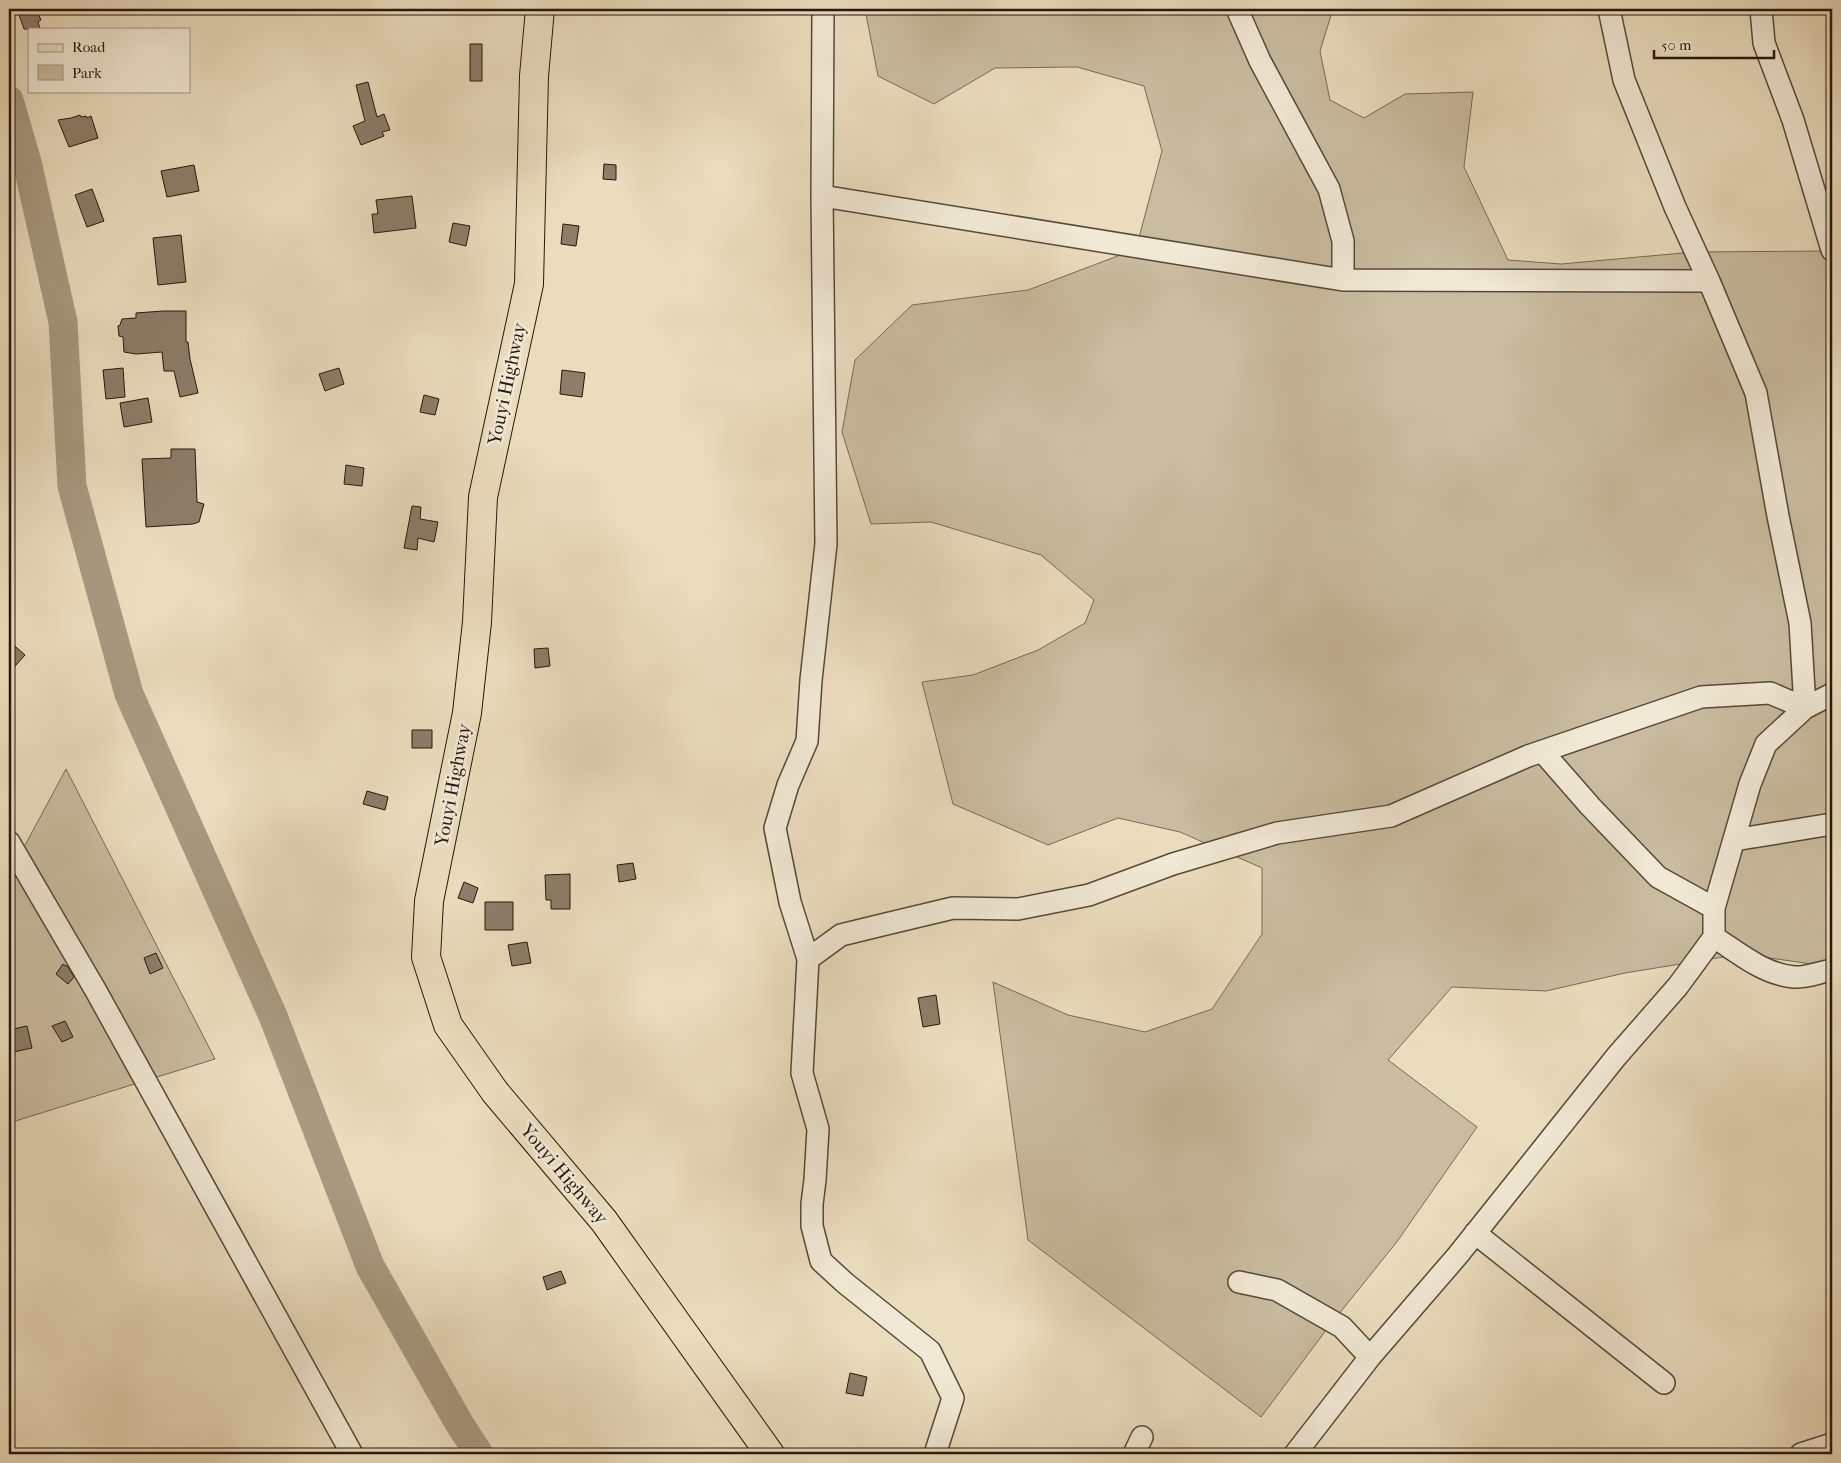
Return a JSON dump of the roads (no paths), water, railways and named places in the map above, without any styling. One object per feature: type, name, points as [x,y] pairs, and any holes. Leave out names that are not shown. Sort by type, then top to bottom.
[{"type":"main road","name":"Youyi Highway","points":[[540,9],[534,76],[529,284],[483,497],[477,622],[467,713],[429,901],[426,957],[448,1025],[494,1092],[604,1221],[770,1454]]},
{"type":"street","points":[[823,9],[822,196],[826,544],[811,680],[807,741],[788,785],[775,828],[790,902],[808,959],[802,1074],[818,1129],[812,1226],[821,1260],[845,1283],[930,1352],[953,1398],[935,1454]]},
{"type":"street","points":[[1237,9],[1260,61],[1329,190],[1343,241],[1343,280]]},
{"type":"street","points":[[1609,9],[1624,80],[1675,207],[1709,281],[1756,393],[1778,516],[1800,623],[1805,708]]},
{"type":"street","points":[[1761,9],[1764,43],[1792,120],[1832,250]]},
{"type":"street","points":[[822,196],[1343,280],[1709,281]]},
{"type":"street","points":[[808,959],[841,935],[953,908],[1018,909],[1089,895],[1173,864],[1277,832],[1391,816],[1528,756],[1700,696],[1770,693],[1805,708]]},
{"type":"street","points":[[1295,1454],[1370,1357],[1475,1232],[1616,1057],[1678,986],[1714,937],[1714,908],[1750,784],[1766,744],[1805,708],[1832,694]]},
{"type":"street","points":[[1542,751],[1590,806],[1658,876],[1714,908]]},
{"type":"street","points":[[1734,840],[1832,824]]},
{"type":"street","points":[[9,842],[96,991],[352,1454]]},
{"type":"street","points":[[1714,937],[1756,966],[1771,972],[1795,977],[1832,970]]},
{"type":"street","points":[[1475,1232],[1664,1383]]},
{"type":"street","points":[[1239,1282],[1278,1290],[1342,1327],[1370,1357]]},
{"type":"street","points":[[1801,1454],[1832,1444]]},
{"type":"waterway","points":[[9,100],[27,162],[63,322],[72,486],[129,694],[273,1016],[370,1266],[459,1423],[479,1454]]}]
